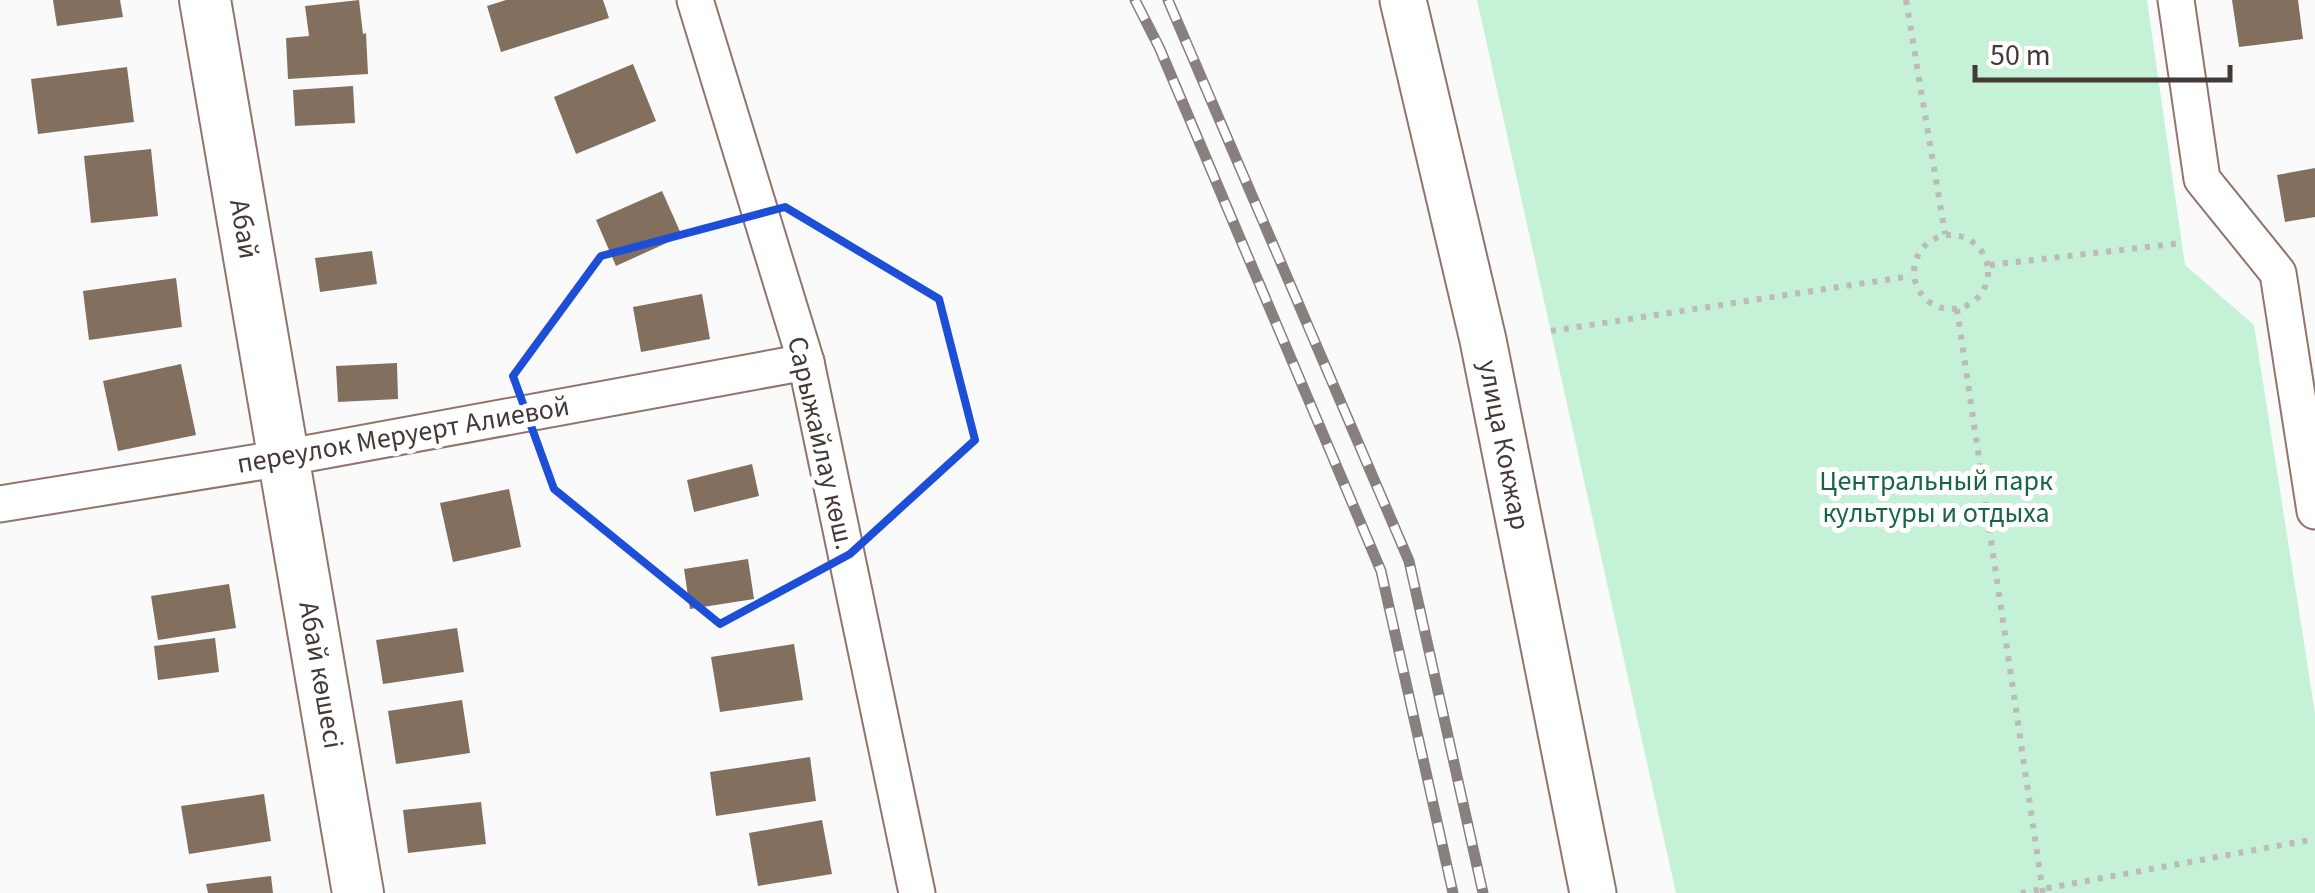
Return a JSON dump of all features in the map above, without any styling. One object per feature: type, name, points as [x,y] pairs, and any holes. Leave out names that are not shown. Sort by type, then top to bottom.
[{"type":"main road","name":"Абай","points":[[205,0],[283,458]]},
{"type":"main road","name":"Абай көшесі","points":[[283,458],[358,893]]},
{"type":"street","name":"Сарыжайлау көш.","points":[[695,0],[806,362],[917,893]]},
{"type":"street","name":"улица Кокжар","points":[[1403,0],[1483,340],[1593,893]]},
{"type":"street","points":[[2176,0],[2202,179],[2278,273],[2315,511]]},
{"type":"street","name":"переулок Меруерт Алиевой","points":[[0,504],[283,458],[806,362]]},
{"type":"path","points":[[1906,0],[1945,234]]},
{"type":"path","points":[[1945,234],[1966,237],[1981,249],[1989,265],[1987,282],[1977,300],[1957,309],[1934,307],[1920,295],[1911,276],[1915,258],[1928,242],[1945,234]]},
{"type":"path","points":[[1989,265],[2182,243]]},
{"type":"path","points":[[1551,331],[1911,276]]},
{"type":"path","points":[[1957,309],[2043,891]]},
{"type":"path","points":[[2021,893],[2315,840]]},
{"type":"highlighted area","points":[[785,207],[939,299],[975,440],[850,554],[720,624],[554,489],[513,376],[601,256]]},
{"type":"green space","name":"Центральный парк культуры и отдыха","points":[[1477,0],[2147,0],[2185,265],[2254,325],[2315,713],[2315,893],[1676,893]]},
{"type":"building","points":[[53,0],[120,0],[123,17],[57,26]]},
{"type":"building","points":[[359,0],[368,74],[288,79],[286,38],[309,36],[305,6]]},
{"type":"building","points":[[506,0],[603,0],[609,18],[501,52],[487,6]]},
{"type":"building","points":[[2232,0],[2298,0],[2303,39],[2239,47]]},
{"type":"building","points":[[633,64],[656,121],[576,154],[554,97]]},
{"type":"building","points":[[127,67],[134,122],[38,134],[31,79]]},
{"type":"building","points":[[353,86],[355,123],[295,126],[293,90]]},
{"type":"building","points":[[151,149],[158,216],[91,223],[84,156]]},
{"type":"building","points":[[2315,168],[2315,217],[2285,222],[2277,175]]},
{"type":"building","points":[[662,191],[682,236],[616,266],[596,220]]},
{"type":"building","points":[[372,251],[377,284],[320,292],[315,258]]},
{"type":"building","points":[[176,278],[182,327],[89,340],[83,291]]},
{"type":"building","points":[[702,294],[710,339],[641,352],[633,307]]},
{"type":"building","points":[[397,363],[398,399],[338,402],[336,366]]},
{"type":"building","points":[[181,364],[196,435],[118,451],[103,381]]},
{"type":"building","points":[[752,464],[759,496],[694,512],[687,480]]},
{"type":"building","points":[[509,489],[521,547],[453,562],[440,503]]},
{"type":"building","points":[[748,559],[754,599],[690,609],[684,569]]},
{"type":"building","points":[[229,584],[236,628],[158,640],[151,596]]},
{"type":"building","points":[[457,628],[464,672],[383,684],[376,640]]},
{"type":"building","points":[[215,638],[219,672],[158,680],[154,646]]},
{"type":"building","points":[[794,644],[803,700],[720,712],[711,657]]},
{"type":"building","points":[[462,700],[470,753],[396,764],[388,711]]},
{"type":"building","points":[[810,757],[816,801],[716,816],[710,772]]},
{"type":"building","points":[[264,794],[271,841],[189,854],[181,806]]},
{"type":"building","points":[[481,802],[486,844],[408,853],[403,810]]},
{"type":"building","points":[[822,820],[832,874],[758,886],[749,833]]},
{"type":"building","points":[[271,876],[273,893],[208,893],[206,884]]},
{"type":"railway","points":[[1135,0],[1159,47],[1381,571],[1453,893]]},
{"type":"railway","points":[[1168,0],[1409,561],[1483,893]]}]
